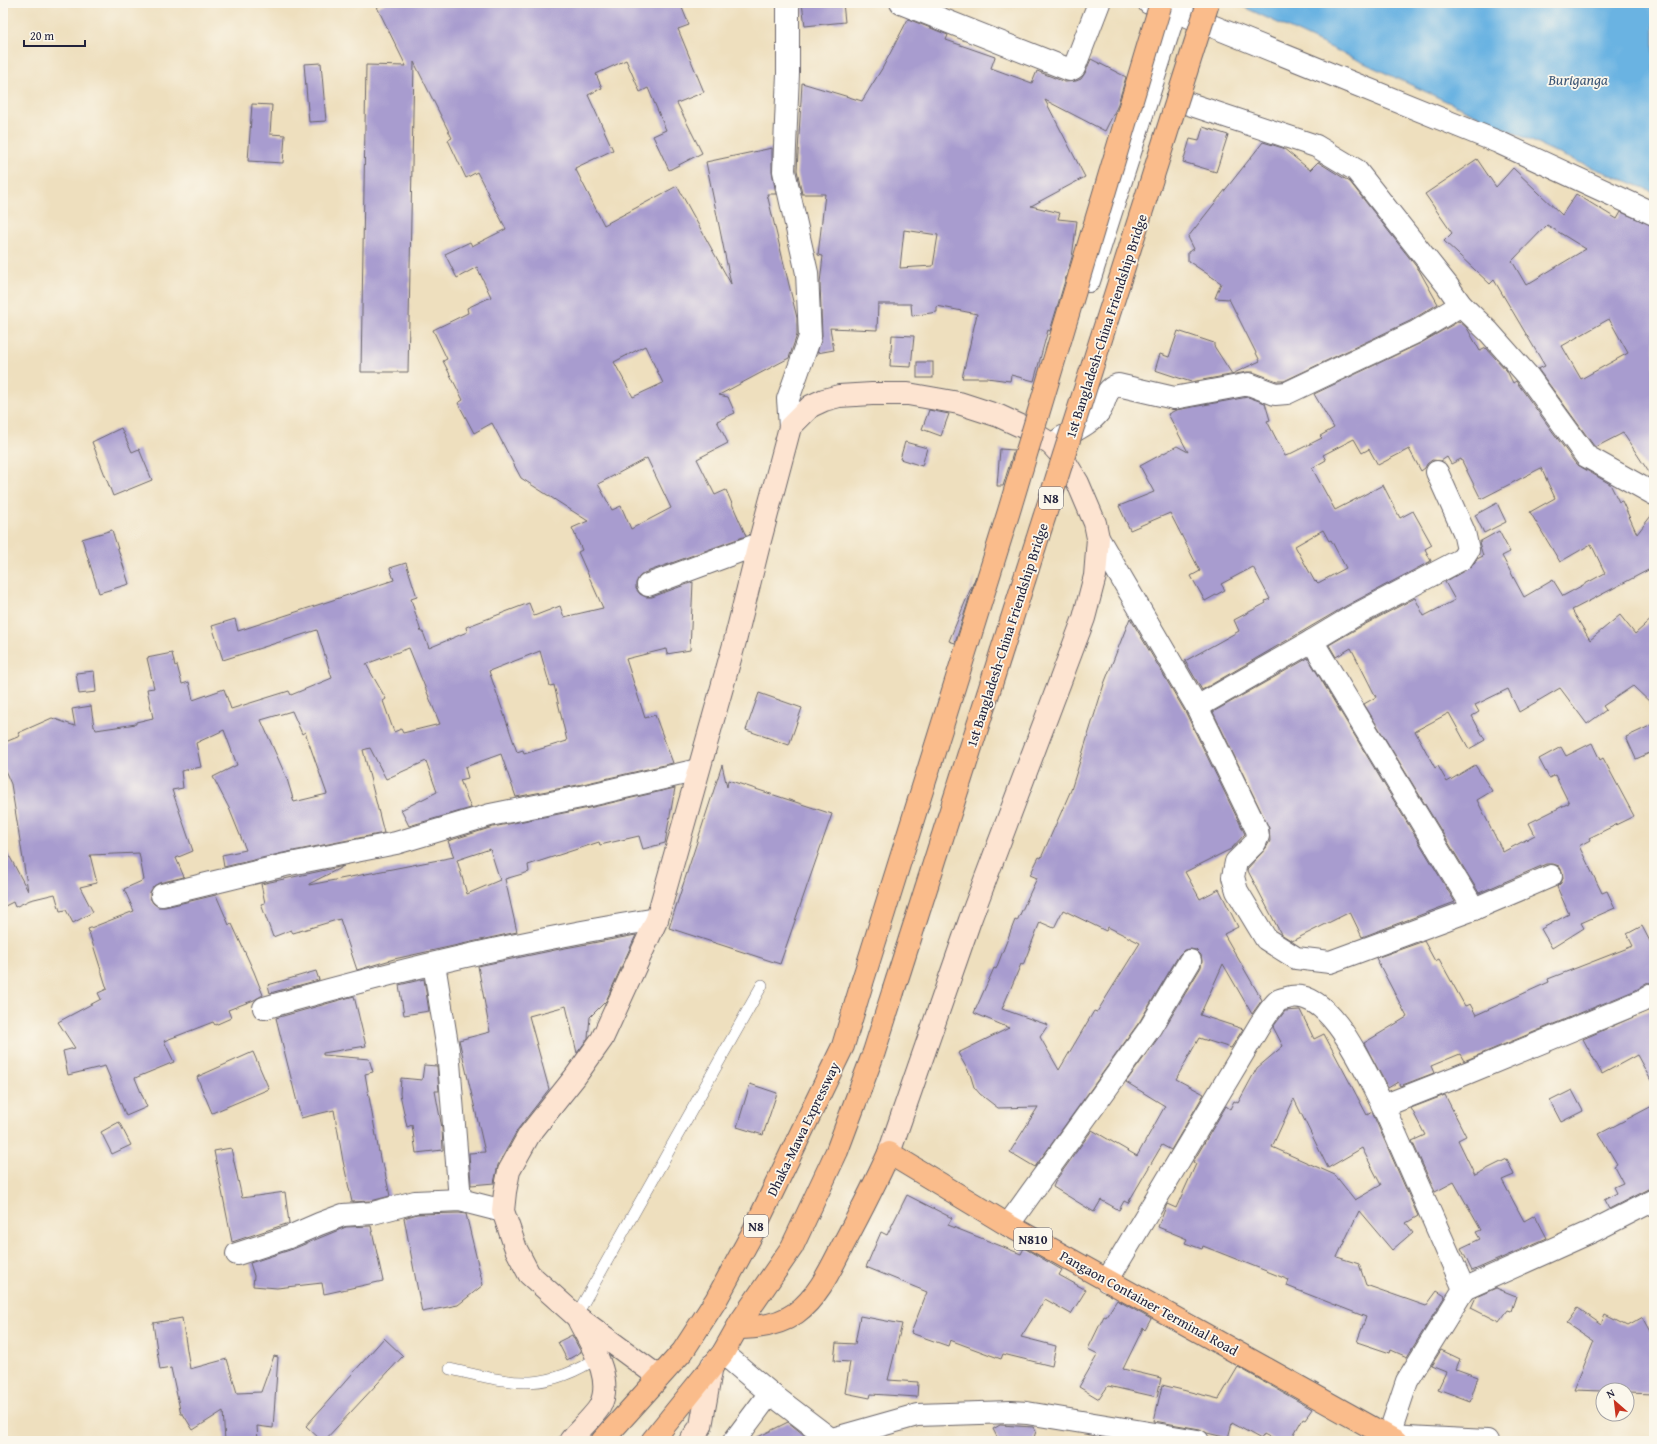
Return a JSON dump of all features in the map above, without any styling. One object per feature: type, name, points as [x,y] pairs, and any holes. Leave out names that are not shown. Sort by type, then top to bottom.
[{"type":"highway","name":"1st Bangladesh-China Friendship Bridge","points":[[738,1328],[792,1247],[837,1151],[874,1052],[1208,3]]},
{"type":"highway","name":"Dhaka-Mawa Expressway","points":[[606,1437],[682,1351],[716,1300],[752,1234],[843,1046],[1168,7]]},
{"type":"highway","name":"Pangaon Container Terminal Road","points":[[889,1153],[1008,1225],[1390,1439]]},
{"type":"highway","points":[[738,1328],[758,1328],[777,1323],[796,1313],[820,1288],[872,1192],[889,1153]]},
{"type":"highway","name":"N8","points":[[652,1441],[718,1359],[738,1328]]},
{"type":"main road","points":[[659,1377],[576,1316],[529,1274],[516,1249],[504,1211],[509,1171],[529,1134],[575,1077],[602,1039],[656,919],[735,641],[790,427],[811,406],[824,400],[839,396],[908,394],[959,403],[999,416],[1045,440],[1061,455],[1078,483],[1095,523],[1098,538],[1095,576],[1084,618],[970,920],[889,1153]]},
{"type":"main road","points":[[570,1441],[600,1406],[604,1390],[602,1371],[598,1358],[576,1316]]},
{"type":"main road","points":[[690,1441],[701,1426],[718,1359]]},
{"type":"main road","points":[[590,1441],[606,1437]]},
{"type":"street","points":[[788,3],[788,73],[784,171],[807,273],[810,337],[788,399],[790,427]]},
{"type":"street","points":[[901,3],[1070,70],[1074,68],[1099,3]]},
{"type":"street","points":[[1149,3],[1168,7],[1498,142],[1654,214]]},
{"type":"street","points":[[1045,440],[1168,7]]},
{"type":"street","points":[[1177,100],[1316,146],[1356,170],[1447,285],[1460,305],[1489,332],[1528,376],[1586,456],[1654,494]]},
{"type":"street","points":[[1045,440],[1090,421],[1099,411],[1108,391],[1112,387],[1118,385],[1174,398],[1249,384],[1276,394],[1287,392],[1416,332],[1460,305]]},
{"type":"street","points":[[1197,707],[1352,617],[1462,559],[1468,550],[1464,532],[1437,472]]},
{"type":"street","points":[[1098,538],[1197,707],[1257,830],[1258,836],[1255,843],[1236,862],[1233,877],[1237,891],[1266,939],[1296,958],[1330,962],[1474,909],[1551,876]]},
{"type":"street","points":[[648,585],[759,544]]},
{"type":"street","points":[[1312,641],[1474,909]]},
{"type":"street","points":[[162,895],[285,866],[396,843],[490,815],[698,770]]},
{"type":"street","points":[[264,1008],[360,981],[434,964],[592,930],[656,919]]},
{"type":"street","points":[[1008,1225],[1150,1028],[1190,960]]},
{"type":"street","points":[[434,964],[448,1050],[460,1200]]},
{"type":"street","points":[[1383,1106],[1462,1076],[1635,1004],[1654,994]]},
{"type":"street","points":[[1107,1281],[1261,1023],[1278,1001],[1294,996],[1308,998],[1324,1009],[1341,1028],[1383,1106],[1464,1289]]},
{"type":"street","points":[[237,1254],[289,1237],[319,1224],[343,1216],[373,1213],[415,1202],[460,1200],[504,1211]]},
{"type":"street","points":[[1487,1441],[1390,1439],[1407,1381],[1464,1289],[1591,1232],[1654,1200]]},
{"type":"street","points":[[718,1359],[770,1393],[832,1440],[916,1415],[1010,1412],[1027,1413],[1198,1441]]},
{"type":"street","points":[[734,1441],[770,1393]]},
{"type":"lane","points":[[576,1316],[762,985]]},
{"type":"lane","points":[[450,1369],[505,1381],[534,1383],[554,1379],[586,1365],[616,1345]]},
{"type":"water","name":"Buriganga","points":[[1235,3],[1654,3],[1654,192],[1566,157]]},
{"type":"building","points":[[386,3],[680,3],[689,25],[678,29],[704,92],[677,103],[702,153],[669,170],[653,136],[666,130],[648,88],[640,92],[626,60],[596,74],[602,88],[588,95],[613,150],[575,168],[604,225],[677,186],[731,284],[706,162],[772,148],[772,171],[776,194],[767,194],[797,318],[797,335],[789,358],[719,395],[728,397],[735,413],[717,421],[728,443],[697,459],[715,495],[726,490],[746,536],[644,573],[639,577],[636,583],[636,589],[640,594],[646,597],[652,597],[693,582],[690,650],[667,654],[666,649],[626,659],[645,718],[655,715],[673,763],[583,784],[516,797],[501,754],[465,767],[468,778],[460,780],[471,808],[409,826],[401,810],[437,792],[426,761],[386,779],[370,748],[363,750],[384,833],[283,853],[224,867],[222,855],[246,850],[229,808],[213,777],[237,765],[224,730],[196,743],[201,767],[181,771],[183,788],[172,790],[193,851],[176,858],[184,877],[159,883],[154,886],[150,892],[150,898],[158,907],[165,907],[216,895],[229,925],[232,924],[263,995],[228,1010],[231,1018],[215,1025],[213,1022],[164,1041],[174,1062],[135,1078],[147,1107],[126,1116],[105,1066],[68,1075],[63,1051],[75,1048],[58,1022],[101,999],[98,993],[107,989],[88,929],[134,911],[124,889],[144,880],[139,853],[90,855],[97,883],[80,887],[93,912],[73,923],[66,910],[60,911],[55,894],[30,900],[15,907],[13,902],[3,907],[3,844],[28,891],[11,784],[3,766],[3,743],[20,736],[18,733],[52,718],[75,726],[72,709],[91,706],[94,727],[96,730],[136,724],[136,722],[153,718],[147,689],[154,688],[147,658],[172,653],[182,684],[189,682],[193,700],[224,689],[231,709],[289,691],[291,695],[332,678],[317,630],[223,660],[212,626],[235,619],[238,631],[394,580],[390,568],[406,563],[417,597],[411,599],[421,632],[423,632],[429,648],[467,632],[466,627],[529,603],[534,616],[560,606],[564,617],[603,608],[578,552],[582,550],[572,528],[588,521],[521,478],[492,423],[474,433],[458,403],[463,400],[443,361],[447,359],[433,330],[468,313],[467,308],[491,297],[477,267],[457,278],[445,254],[470,242],[472,246],[506,229],[477,172],[466,178],[448,140],[452,138],[414,62],[408,372],[361,372],[366,65],[406,66],[377,7]],"holes":[[[645,346],[663,383],[633,397],[614,362]],[[647,458],[671,508],[631,529],[621,506],[612,510],[598,484]],[[409,648],[440,724],[403,733],[401,729],[394,732],[383,701],[386,699],[366,664]],[[540,651],[550,686],[554,685],[567,741],[524,754],[523,750],[517,752],[489,671]],[[292,711],[302,734],[305,732],[327,794],[294,802],[287,779],[261,720]]]},
{"type":"building","points":[[802,3],[843,3],[845,22],[805,26]]},
{"type":"building","points":[[908,19],[948,35],[946,40],[995,57],[991,68],[1032,83],[1037,71],[1065,82],[1081,79],[1091,59],[1126,77],[1117,107],[1105,131],[1045,100],[1085,177],[1031,206],[1060,213],[1058,219],[1077,221],[1072,257],[1050,331],[1048,330],[1034,381],[1011,375],[1010,381],[987,378],[962,378],[977,314],[937,306],[937,312],[912,316],[911,304],[878,304],[877,330],[830,328],[834,350],[817,353],[822,336],[820,283],[823,256],[818,255],[825,194],[802,194],[797,170],[802,83],[862,101],[883,67]],"holes":[[[904,230],[938,235],[933,266],[900,268]]]},
{"type":"building","points":[[321,63],[326,121],[309,122],[304,64]]},
{"type":"building","points":[[252,104],[272,105],[270,134],[285,135],[283,163],[248,161]]},
{"type":"building","points":[[1203,127],[1228,135],[1216,172],[1183,162],[1190,139],[1199,141]]},
{"type":"building","points":[[1263,142],[1283,148],[1310,170],[1318,162],[1350,182],[1419,270],[1438,304],[1410,321],[1284,381],[1277,381],[1253,372],[1247,372],[1191,382],[1155,370],[1160,354],[1169,357],[1178,331],[1214,343],[1214,346],[1232,374],[1260,361],[1229,299],[1215,298],[1221,283],[1188,261],[1188,252],[1194,249],[1188,237]]},
{"type":"building","points":[[1477,159],[1496,187],[1513,168],[1562,215],[1576,194],[1617,219],[1621,212],[1654,226],[1654,480],[1623,433],[1596,447],[1594,446],[1538,369],[1545,366],[1494,280],[1490,284],[1444,241],[1452,233],[1425,194]],"holes":[[[1547,225],[1586,249],[1526,285],[1512,261]],[[1609,319],[1628,353],[1581,379],[1562,346]]]},
{"type":"building","points":[[1459,321],[1467,328],[1480,351],[1486,348],[1507,371],[1513,383],[1516,381],[1576,464],[1610,484],[1619,502],[1622,501],[1637,534],[1654,512],[1654,567],[1572,610],[1590,640],[1620,615],[1635,634],[1654,617],[1654,706],[1633,686],[1603,706],[1606,710],[1587,724],[1560,688],[1519,712],[1508,689],[1475,705],[1479,712],[1472,716],[1485,740],[1469,749],[1449,713],[1415,731],[1435,768],[1438,766],[1447,782],[1475,765],[1492,791],[1477,800],[1503,852],[1535,835],[1529,823],[1569,803],[1555,775],[1549,778],[1539,759],[1561,747],[1566,756],[1592,743],[1600,760],[1603,758],[1634,816],[1589,838],[1590,840],[1579,846],[1602,893],[1607,891],[1615,908],[1581,923],[1584,928],[1552,948],[1541,929],[1569,914],[1557,887],[1563,878],[1562,871],[1559,866],[1546,864],[1479,893],[1364,704],[1376,697],[1351,648],[1336,657],[1329,645],[1415,598],[1424,616],[1455,600],[1445,582],[1472,566],[1477,559],[1483,556],[1479,542],[1499,531],[1510,552],[1502,556],[1524,597],[1553,580],[1563,596],[1605,573],[1591,544],[1560,562],[1530,512],[1555,498],[1541,468],[1481,499],[1461,459],[1451,464],[1447,457],[1441,461],[1432,460],[1421,471],[1409,449],[1378,465],[1369,449],[1362,453],[1354,439],[1323,455],[1326,460],[1312,468],[1335,510],[1383,485],[1400,518],[1413,511],[1432,545],[1425,549],[1431,561],[1346,606],[1202,690],[1185,661],[1239,631],[1234,620],[1266,603],[1265,601],[1270,599],[1253,567],[1221,584],[1225,590],[1205,601],[1191,576],[1200,571],[1170,513],[1130,530],[1119,506],[1154,492],[1140,466],[1177,446],[1188,452],[1168,414],[1176,410],[1248,397],[1265,403],[1270,420],[1267,421],[1285,456],[1322,438],[1320,436],[1334,428],[1314,394],[1421,343]],"holes":[[[1323,530],[1329,541],[1331,540],[1346,568],[1318,583],[1316,581],[1315,582],[1295,546]]]},
{"type":"building","points":[[892,335],[914,336],[911,367],[890,366]]},
{"type":"building","points":[[917,362],[933,362],[933,378],[917,378]]},
{"type":"building","points":[[929,410],[949,414],[941,436],[922,429]]},
{"type":"building","points":[[121,428],[132,452],[139,449],[152,480],[113,496],[92,442]]},
{"type":"building","points":[[905,442],[927,448],[922,466],[900,459]]},
{"type":"building","points":[[1000,449],[1014,450],[1003,486],[997,486]]},
{"type":"building","points":[[1497,503],[1506,522],[1484,533],[1475,515]]},
{"type":"building","points":[[112,530],[129,584],[99,593],[82,539]]},
{"type":"building","points":[[976,576],[955,643],[949,641]]},
{"type":"building","points":[[1130,618],[1186,713],[1245,834],[1231,849],[1185,872],[1200,899],[1219,889],[1238,927],[1224,934],[1262,1000],[1252,1014],[1223,964],[1200,1015],[1243,1029],[1231,1048],[1199,1038],[1176,1079],[1204,1094],[1171,1150],[1162,1145],[1128,1203],[1124,1201],[1119,1210],[1101,1200],[1094,1212],[1053,1187],[1056,1180],[1092,1130],[1137,1156],[1165,1106],[1126,1082],[1161,1034],[1201,967],[1201,955],[1196,950],[1190,949],[1184,950],[1179,955],[1140,1021],[1035,1167],[1010,1152],[1038,1107],[998,1108],[980,1094],[974,1087],[970,1074],[958,1053],[1009,1028],[974,1013],[994,968],[996,969],[1015,920],[1017,921],[1037,878],[1030,875],[1039,857],[1041,858],[1071,790],[1104,684]],"holes":[[[1063,910],[1106,931],[1108,927],[1140,943],[1097,1012],[1094,1011],[1059,1070],[1040,1037],[1048,1025],[1002,1009],[1021,964],[1023,965],[1040,922],[1054,928]]]},
{"type":"building","points":[[1308,658],[1455,902],[1362,937],[1350,912],[1292,941],[1281,934],[1247,869],[1266,848],[1270,841],[1269,828],[1213,712]]},
{"type":"building","points":[[94,671],[96,692],[79,694],[76,673]]},
{"type":"building","points":[[759,693],[802,708],[789,745],[746,730]]},
{"type":"building","points":[[1654,724],[1654,751],[1636,759],[1626,737]]},
{"type":"building","points":[[722,765],[727,787],[728,780],[832,814],[780,964],[669,928]]},
{"type":"building","points":[[675,788],[665,843],[643,849],[639,836],[600,845],[599,842],[528,865],[529,872],[505,879],[517,932],[394,959],[357,970],[340,919],[293,933],[291,930],[273,937],[261,904],[265,903],[261,884],[344,866],[309,885],[454,857],[448,841],[493,827],[589,808]],"holes":[[[490,849],[500,880],[467,894],[457,860]]]},
{"type":"building","points":[[1642,926],[1654,949],[1654,982],[1648,983],[1636,990],[1464,1061],[1460,1054],[1431,1066],[1434,1073],[1400,1086],[1398,1082],[1388,1088],[1364,1043],[1407,1017],[1376,958],[1424,941],[1435,961],[1439,959],[1465,1006],[1470,1004],[1476,1015],[1549,982],[1548,979],[1633,946],[1627,934]]},
{"type":"building","points":[[636,935],[606,1001],[590,1017],[588,1038],[577,1053],[566,1006],[529,1016],[549,1089],[518,1129],[498,1165],[494,1183],[471,1185],[469,1153],[485,1152],[459,1040],[490,1032],[478,966]]},
{"type":"building","points":[[316,971],[319,980],[270,993],[268,985]]},
{"type":"building","points":[[424,979],[429,1011],[404,1015],[399,985]]},
{"type":"building","points":[[354,996],[366,1046],[323,1053],[323,1055],[369,1059],[373,1072],[365,1074],[381,1164],[383,1163],[390,1196],[371,1201],[352,1202],[334,1110],[301,1118],[276,1018]]},
{"type":"building","points":[[1654,1008],[1654,1086],[1637,1055],[1602,1074],[1583,1039]]},
{"type":"building","points":[[1300,1010],[1314,1039],[1324,1034],[1367,1115],[1372,1112],[1418,1216],[1406,1223],[1413,1232],[1392,1250],[1359,1211],[1337,1257],[1359,1264],[1366,1285],[1426,1306],[1437,1291],[1445,1296],[1407,1357],[1391,1350],[1390,1353],[1357,1342],[1366,1317],[1287,1286],[1289,1280],[1203,1246],[1202,1249],[1185,1243],[1187,1239],[1158,1227],[1167,1204],[1176,1208],[1196,1164],[1193,1162],[1226,1106],[1230,1109],[1234,1101],[1238,1103],[1257,1068],[1283,1046],[1273,1027],[1285,1011]],"holes":[[[1294,1099],[1328,1168],[1362,1148],[1381,1185],[1355,1200],[1335,1175],[1272,1147]]]},
{"type":"building","points":[[253,1052],[269,1089],[212,1113],[197,1077]]},
{"type":"building","points":[[424,1065],[437,1066],[439,1091],[435,1091],[442,1128],[443,1150],[416,1153],[412,1125],[407,1127],[400,1094],[401,1078],[422,1080]]},
{"type":"building","points":[[750,1084],[777,1093],[763,1135],[737,1127]]},
{"type":"building","points":[[1572,1090],[1583,1111],[1561,1122],[1550,1101]]},
{"type":"building","points":[[1445,1095],[1466,1136],[1458,1140],[1475,1175],[1507,1159],[1514,1175],[1502,1180],[1524,1221],[1535,1215],[1547,1238],[1472,1271],[1461,1248],[1480,1239],[1476,1232],[1481,1230],[1454,1182],[1435,1192],[1412,1141],[1425,1135],[1411,1108]]},
{"type":"building","points":[[1654,1105],[1654,1188],[1648,1189],[1609,1209],[1604,1200],[1617,1193],[1614,1187],[1623,1183],[1614,1166],[1617,1164],[1599,1134]]},
{"type":"building","points":[[119,1122],[131,1145],[112,1154],[101,1132]]},
{"type":"building","points":[[231,1148],[242,1198],[285,1192],[289,1223],[232,1242],[214,1151]]},
{"type":"building","points":[[907,1195],[952,1218],[948,1225],[1021,1254],[1024,1248],[1062,1270],[1059,1275],[1086,1290],[1071,1314],[1045,1299],[1021,1337],[1056,1346],[1052,1366],[1003,1354],[1001,1359],[950,1340],[948,1346],[911,1333],[927,1292],[866,1267],[881,1232],[887,1235]]},
{"type":"building","points":[[417,1214],[466,1214],[483,1285],[458,1305],[422,1312],[404,1218]]},
{"type":"building","points":[[371,1226],[383,1281],[324,1294],[322,1283],[277,1288],[253,1286],[254,1276],[250,1263],[293,1249],[346,1227]]},
{"type":"building","points":[[1496,1288],[1516,1296],[1511,1311],[1508,1310],[1499,1322],[1471,1308],[1476,1297]]},
{"type":"building","points":[[1117,1300],[1151,1319],[1145,1330],[1143,1328],[1123,1369],[1161,1378],[1157,1397],[1108,1386],[1099,1399],[1079,1387],[1098,1354],[1088,1349],[1104,1316],[1106,1317]]},
{"type":"building","points":[[1578,1308],[1601,1324],[1605,1315],[1627,1326],[1643,1317],[1654,1337],[1654,1394],[1635,1393],[1635,1382],[1595,1382],[1595,1391],[1574,1390],[1594,1341],[1567,1323]]},
{"type":"building","points":[[860,1316],[902,1324],[888,1380],[918,1382],[917,1397],[871,1394],[870,1398],[845,1393],[850,1362],[834,1361],[836,1343],[855,1344]]},
{"type":"building","points":[[182,1318],[190,1369],[227,1359],[237,1393],[261,1392],[274,1356],[278,1357],[273,1428],[257,1426],[258,1441],[225,1441],[223,1411],[193,1430],[183,1414],[181,1414],[171,1368],[160,1370],[153,1323]]},
{"type":"building","points":[[572,1335],[581,1352],[567,1360],[558,1342]]},
{"type":"building","points":[[384,1338],[403,1356],[324,1441],[322,1441],[306,1426]]},
{"type":"building","points":[[1441,1350],[1460,1359],[1456,1369],[1478,1377],[1470,1401],[1438,1389],[1446,1372],[1431,1366]]},
{"type":"building","points":[[1238,1367],[1312,1409],[1305,1419],[1303,1418],[1290,1441],[1277,1441],[1264,1434],[1261,1439],[1232,1423],[1228,1438],[1207,1433],[1200,1429],[1154,1421],[1162,1385],[1219,1399]]},
{"type":"building","points":[[788,1422],[803,1434],[807,1441],[750,1441]]},
{"type":"building","points":[[1000,1425],[1033,1427],[1036,1431],[1033,1441],[999,1441],[993,1429]]}]
